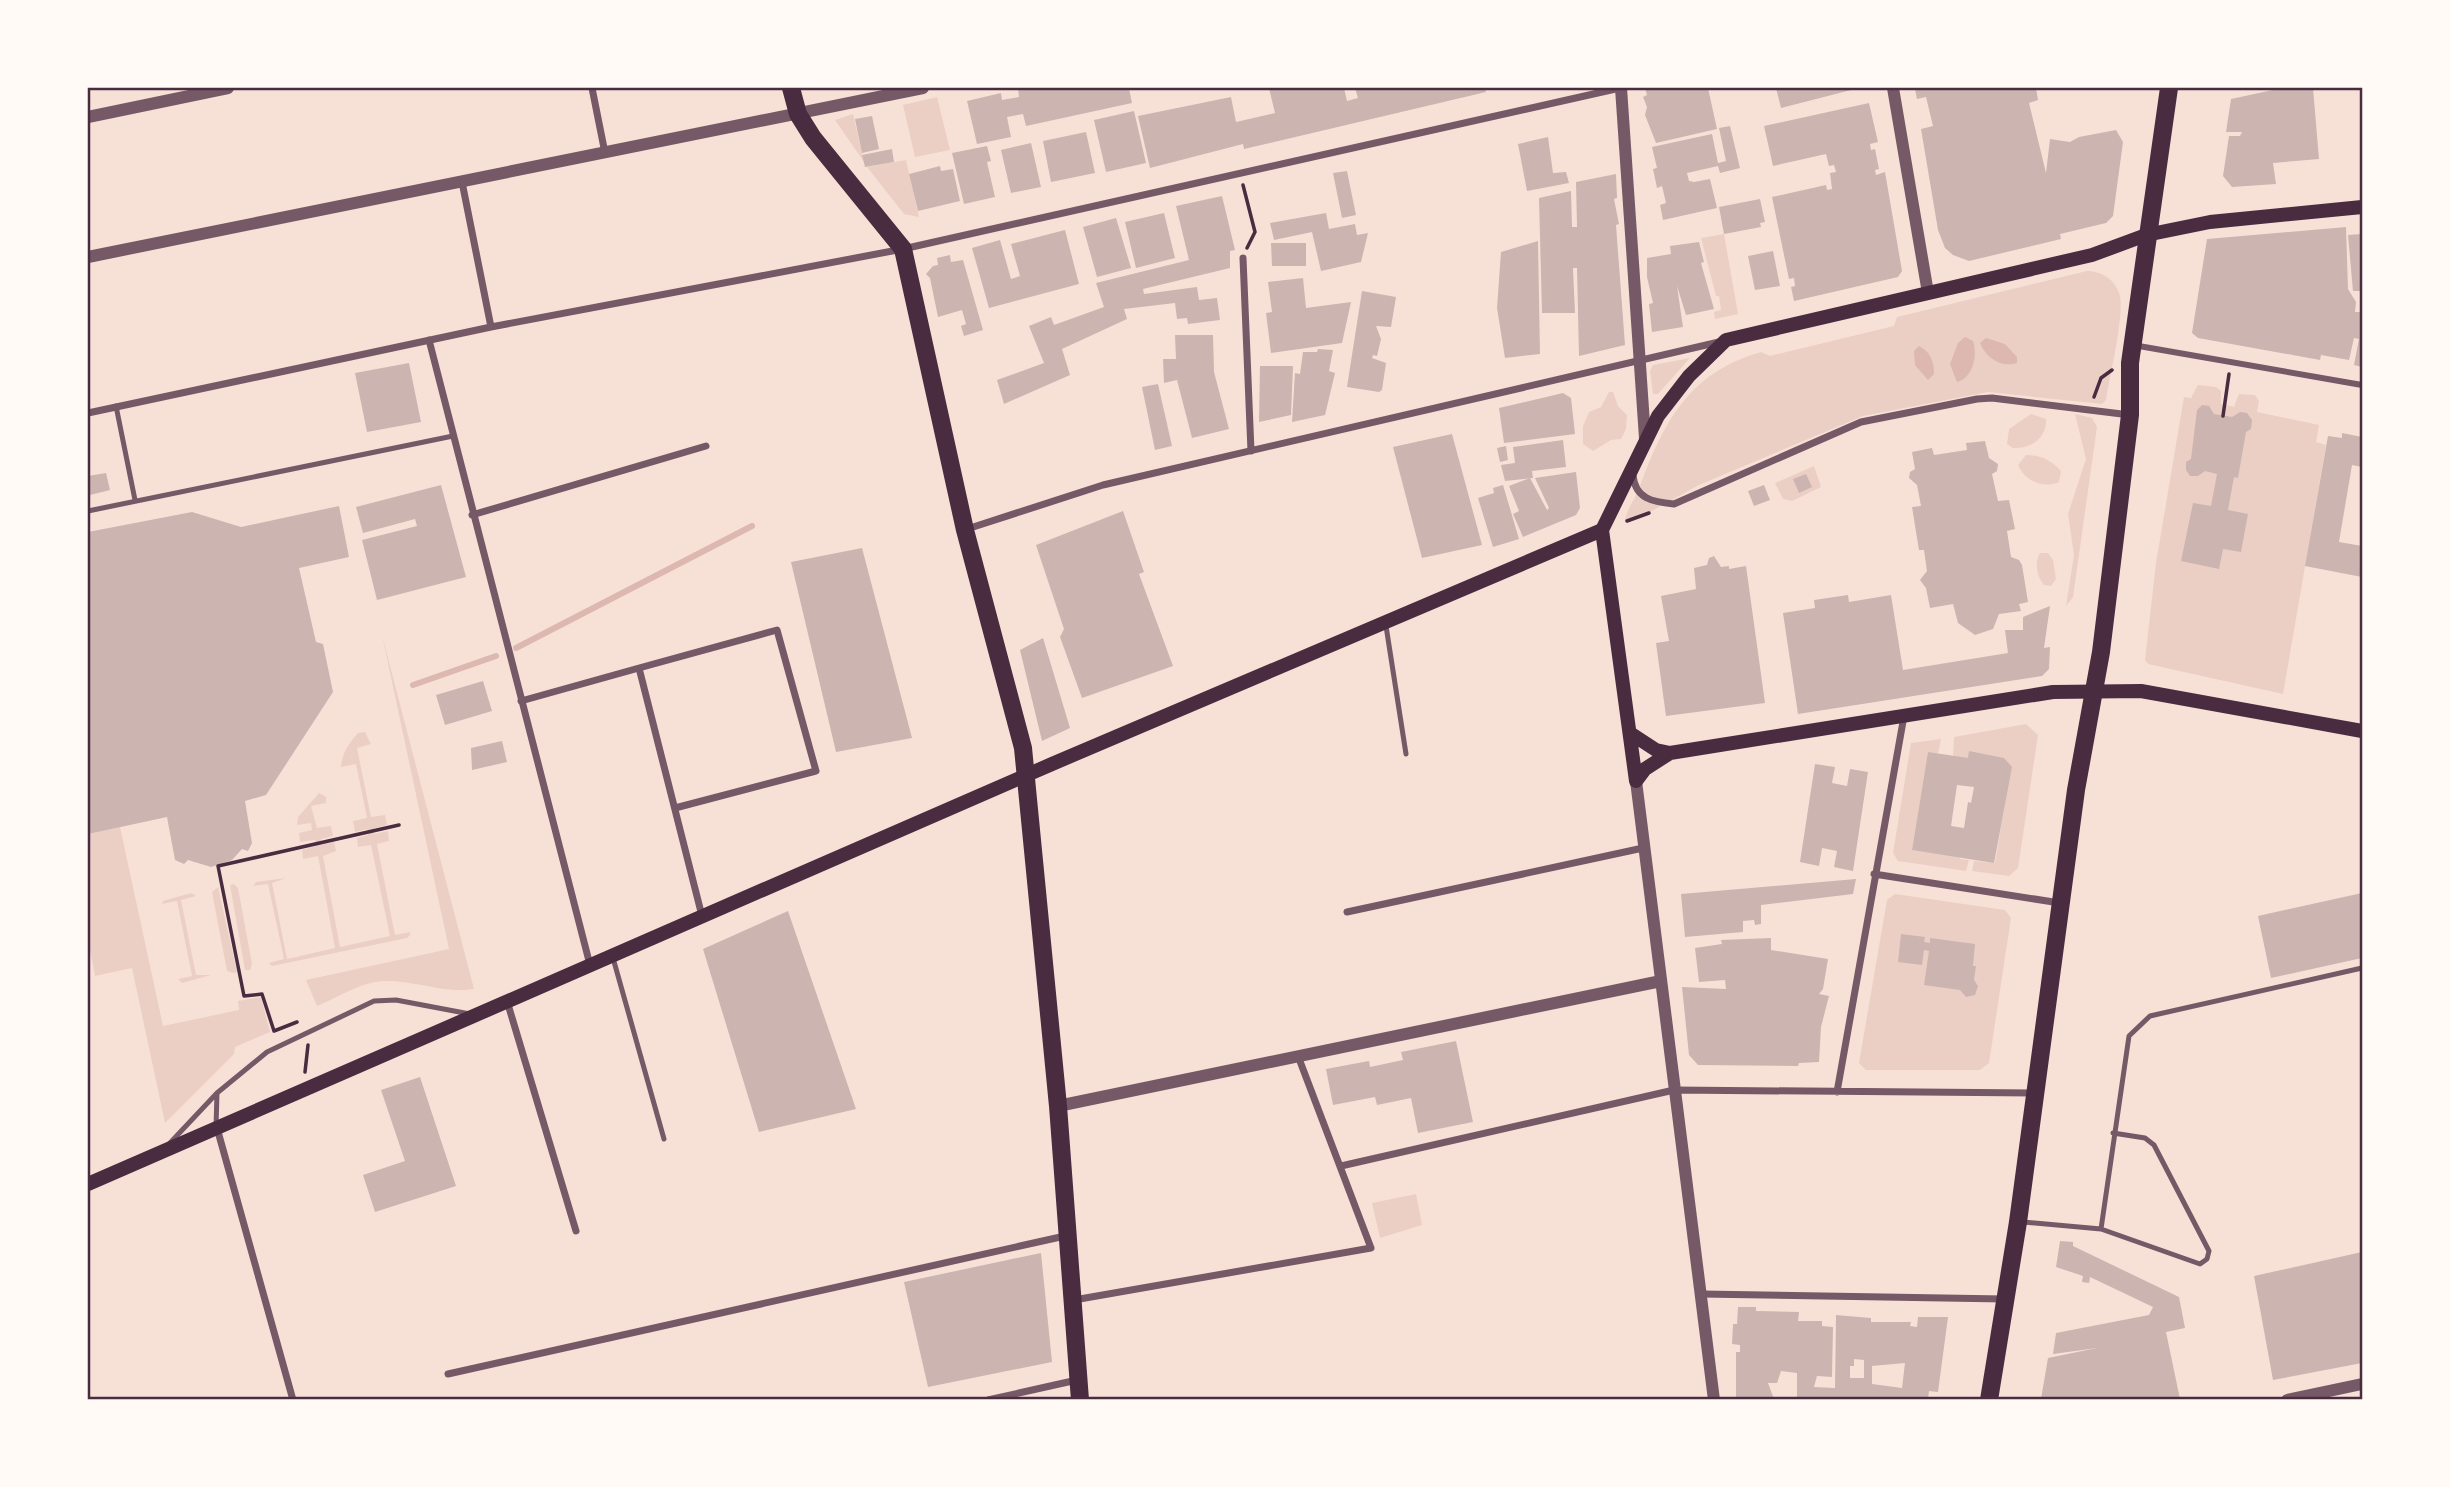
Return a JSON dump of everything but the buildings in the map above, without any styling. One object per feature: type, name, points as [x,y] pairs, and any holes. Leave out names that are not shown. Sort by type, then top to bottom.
[{"type":"main road","points":[[791,88],[797,114],[903,249],[965,530],[1023,748],[1028,776],[1058,1105],[1080,1399]]},
{"type":"main road","points":[[1989,1399],[2018,1222],[2060,903],[2092,691],[2101,652],[2130,415],[2130,363],[2146,235],[2169,88]]},
{"type":"main road","points":[[1636,780],[1602,530],[1645,438],[1672,395],[1726,340],[2092,255],[2146,235],[2210,222],[2362,207]]},
{"type":"main road","points":[[88,1181],[162,1152],[507,1000],[1602,530]]},
{"type":"main road","points":[[1636,780],[1645,769],[1670,753],[2053,692],[2141,691],[2362,731]]},
{"type":"main road","points":[[1630,733],[1649,747],[1670,753]]},
{"type":"street","points":[[88,117],[228,88]]},
{"type":"street","points":[[592,88],[605,153]]},
{"type":"street","points":[[88,257],[923,88]]},
{"type":"street","points":[[88,412],[491,327],[903,249],[1620,88],[1645,438]]},
{"type":"street","points":[[1893,88],[1927,293]]},
{"type":"street","points":[[462,182],[491,327]]},
{"type":"street","points":[[1243,258],[1251,451]]},
{"type":"street","points":[[429,340],[590,965]]},
{"type":"street","points":[[965,530],[1103,485],[1726,340]]},
{"type":"street","points":[[2133,345],[2362,385]]},
{"type":"street","points":[[1632,468],[1637,492],[1656,503],[1674,504],[1861,422],[1977,399],[1992,398],[2130,415]]},
{"type":"street","points":[[472,515],[706,446]]},
{"type":"street","points":[[521,701],[777,629],[816,771],[675,808]]},
{"type":"street","points":[[639,668],[702,916]]},
{"type":"street","points":[[1837,1092],[1904,716]]},
{"type":"street","points":[[1636,780],[1714,1399]]},
{"type":"street","points":[[1347,912],[1643,848]]},
{"type":"street","points":[[1874,874],[2060,903]]},
{"type":"street","points":[[1058,1105],[1661,981]]},
{"type":"street","points":[[507,1000],[576,1231]]},
{"type":"street","points":[[1073,1300],[1371,1248],[1298,1056]]},
{"type":"street","points":[[1341,1166],[1674,1090],[2033,1093]]},
{"type":"street","points":[[216,1127],[293,1399]]},
{"type":"street","points":[[448,1374],[1068,1235]]},
{"type":"street","points":[[1701,1294],[2005,1299]]},
{"type":"street","points":[[988,1399],[1079,1379]]},
{"type":"street","points":[[2287,1399],[2362,1384]]},
{"type":"lane","points":[[117,406],[135,500]]},
{"type":"lane","points":[[88,510],[287,472],[453,436]]},
{"type":"lane","points":[[1385,622],[1406,754]]},
{"type":"lane","points":[[612,955],[664,1139]]},
{"type":"lane","points":[[2101,1229],[2129,1036],[2150,1016],[2362,968]]},
{"type":"lane","points":[[162,1152],[249,1063],[374,1001],[396,1000],[473,1015]]},
{"type":"lane","points":[[216,1127],[217,1093]]},
{"type":"lane","points":[[2018,1222],[2101,1229],[2200,1264],[2207,1259],[2209,1251],[2154,1144],[2145,1138],[2113,1133]]},
{"type":"path","points":[[1240,173],[1255,232],[1243,258]]},
{"type":"path","points":[[2087,400],[2094,398],[2106,373],[2130,363]]},
{"type":"path","points":[[2223,416],[2230,369]]},
{"type":"path","points":[[1602,530],[1674,504]]},
{"type":"path","points":[[312,1086],[304,1070],[309,1048],[296,1021],[274,1031],[262,994],[244,996],[218,866],[399,825]]},
{"type":"shaded area","points":[[937,97],[950,150],[915,157],[903,105]]},
{"type":"shaded area","points":[[853,114],[864,162],[835,120]]},
{"type":"shaded area","points":[[906,160],[919,217],[904,214],[867,167]]},
{"type":"shaded area","points":[[1724,234],[1738,314],[1715,319],[1714,312],[1721,310],[1719,296],[1716,296],[1701,238]]},
{"type":"shaded area","points":[[2087,271],[2108,278],[2120,296],[2116,347],[2106,400],[2102,404],[1988,392],[1863,416],[1699,485],[1648,513],[1625,520],[1670,420],[1698,386],[1736,361],[1761,352],[1770,356],[1894,326],[1897,317]]},
{"type":"shaded area","points":[[1965,337],[1973,341],[1973,365],[1967,376],[1957,382],[1950,364],[1958,343]]},
{"type":"shaded area","points":[[1986,338],[2005,344],[2017,357],[2017,363],[2000,363],[1990,357],[1980,343]]},
{"type":"shaded area","points":[[1919,346],[1929,354],[1932,361],[1934,374],[1928,380],[1915,365],[1914,351]]},
{"type":"shaded area","points":[[1690,358],[1658,394],[1653,394],[1650,371],[1653,365]]},
{"type":"shaded area","points":[[2198,385],[2216,387],[2221,391],[2221,404],[2234,407],[2239,394],[2255,395],[2259,401],[2257,412],[2319,425],[2316,442],[2326,445],[2283,694],[2148,664],[2145,660],[2156,563],[2184,397],[2191,398]]},
{"type":"shaded area","points":[[1609,392],[1613,392],[1618,406],[1627,415],[1626,429],[1621,439],[1611,440],[1593,451],[1583,444],[1583,426],[1589,412],[1601,407]]},
{"type":"shaded area","points":[[2031,414],[2046,419],[2044,432],[2032,444],[2013,448],[2007,444],[2009,429]]},
{"type":"shaded area","points":[[2075,414],[2092,418],[2097,427],[2073,597],[2066,606],[2074,555],[2068,514],[2086,459]]},
{"type":"shaded area","points":[[2026,455],[2041,457],[2053,464],[2061,471],[2059,482],[2041,484],[2025,475],[2018,465]]},
{"type":"shaded area","points":[[1814,466],[1821,487],[1792,501],[1783,499],[1775,483]]},
{"type":"shaded area","points":[[2040,553],[2048,553],[2053,560],[2056,579],[2051,586],[2044,585],[2038,574],[2037,561]]},
{"type":"shaded area","points":[[382,635],[474,989],[453,990],[379,981],[317,1006],[306,980],[449,949]]},
{"type":"shaded area","points":[[2026,724],[2038,735],[2018,868],[2009,876],[1972,871],[1974,861],[1995,863],[2011,767],[1953,756],[1954,737]]},
{"type":"shaded area","points":[[365,732],[371,744],[357,748],[371,817],[385,815],[387,825],[375,828],[374,834],[388,831],[389,841],[377,844],[395,935],[410,932],[410,935],[407,938],[272,966],[269,963],[284,959],[268,884],[253,886],[256,882],[286,878],[272,883],[287,959],[335,948],[318,856],[303,859],[302,850],[316,846],[315,840],[300,842],[299,833],[312,830],[311,823],[297,825],[298,817],[319,793],[326,797],[326,803],[311,806],[317,828],[331,826],[333,836],[321,839],[321,845],[334,842],[336,851],[323,856],[340,947],[390,936],[371,845],[358,847],[357,838],[368,835],[367,829],[355,832],[353,821],[367,818],[356,764],[341,767],[349,744],[358,733]]},
{"type":"shaded area","points":[[1941,739],[1938,754],[1928,753],[1912,850],[1960,856],[1960,859],[1969,860],[1966,871],[1898,861],[1893,853],[1911,743]]},
{"type":"shaded area","points":[[120,827],[163,1026],[239,1010],[238,1001],[261,997],[270,1032],[235,1047],[234,1054],[165,1123],[132,968],[95,976],[88,939],[88,834]]},
{"type":"shaded area","points":[[234,884],[238,888],[252,964],[250,970],[245,970],[230,885]]},
{"type":"shaded area","points":[[218,887],[237,972],[233,973],[227,971],[212,892]]},
{"type":"shaded area","points":[[191,893],[196,896],[181,900],[196,975],[211,975],[182,983],[178,979],[192,976],[177,901],[162,904],[163,901]]},
{"type":"shaded area","points":[[1895,894],[2005,910],[2011,918],[1989,1063],[1980,1070],[1866,1070],[1859,1063],[1887,900]]},
{"type":"shaded area","points":[[1416,1194],[1422,1225],[1380,1238],[1372,1203]]},
{"type":"waterway","points":[[516,648],[752,526]]},
{"type":"waterway","points":[[413,685],[496,656]]}]
